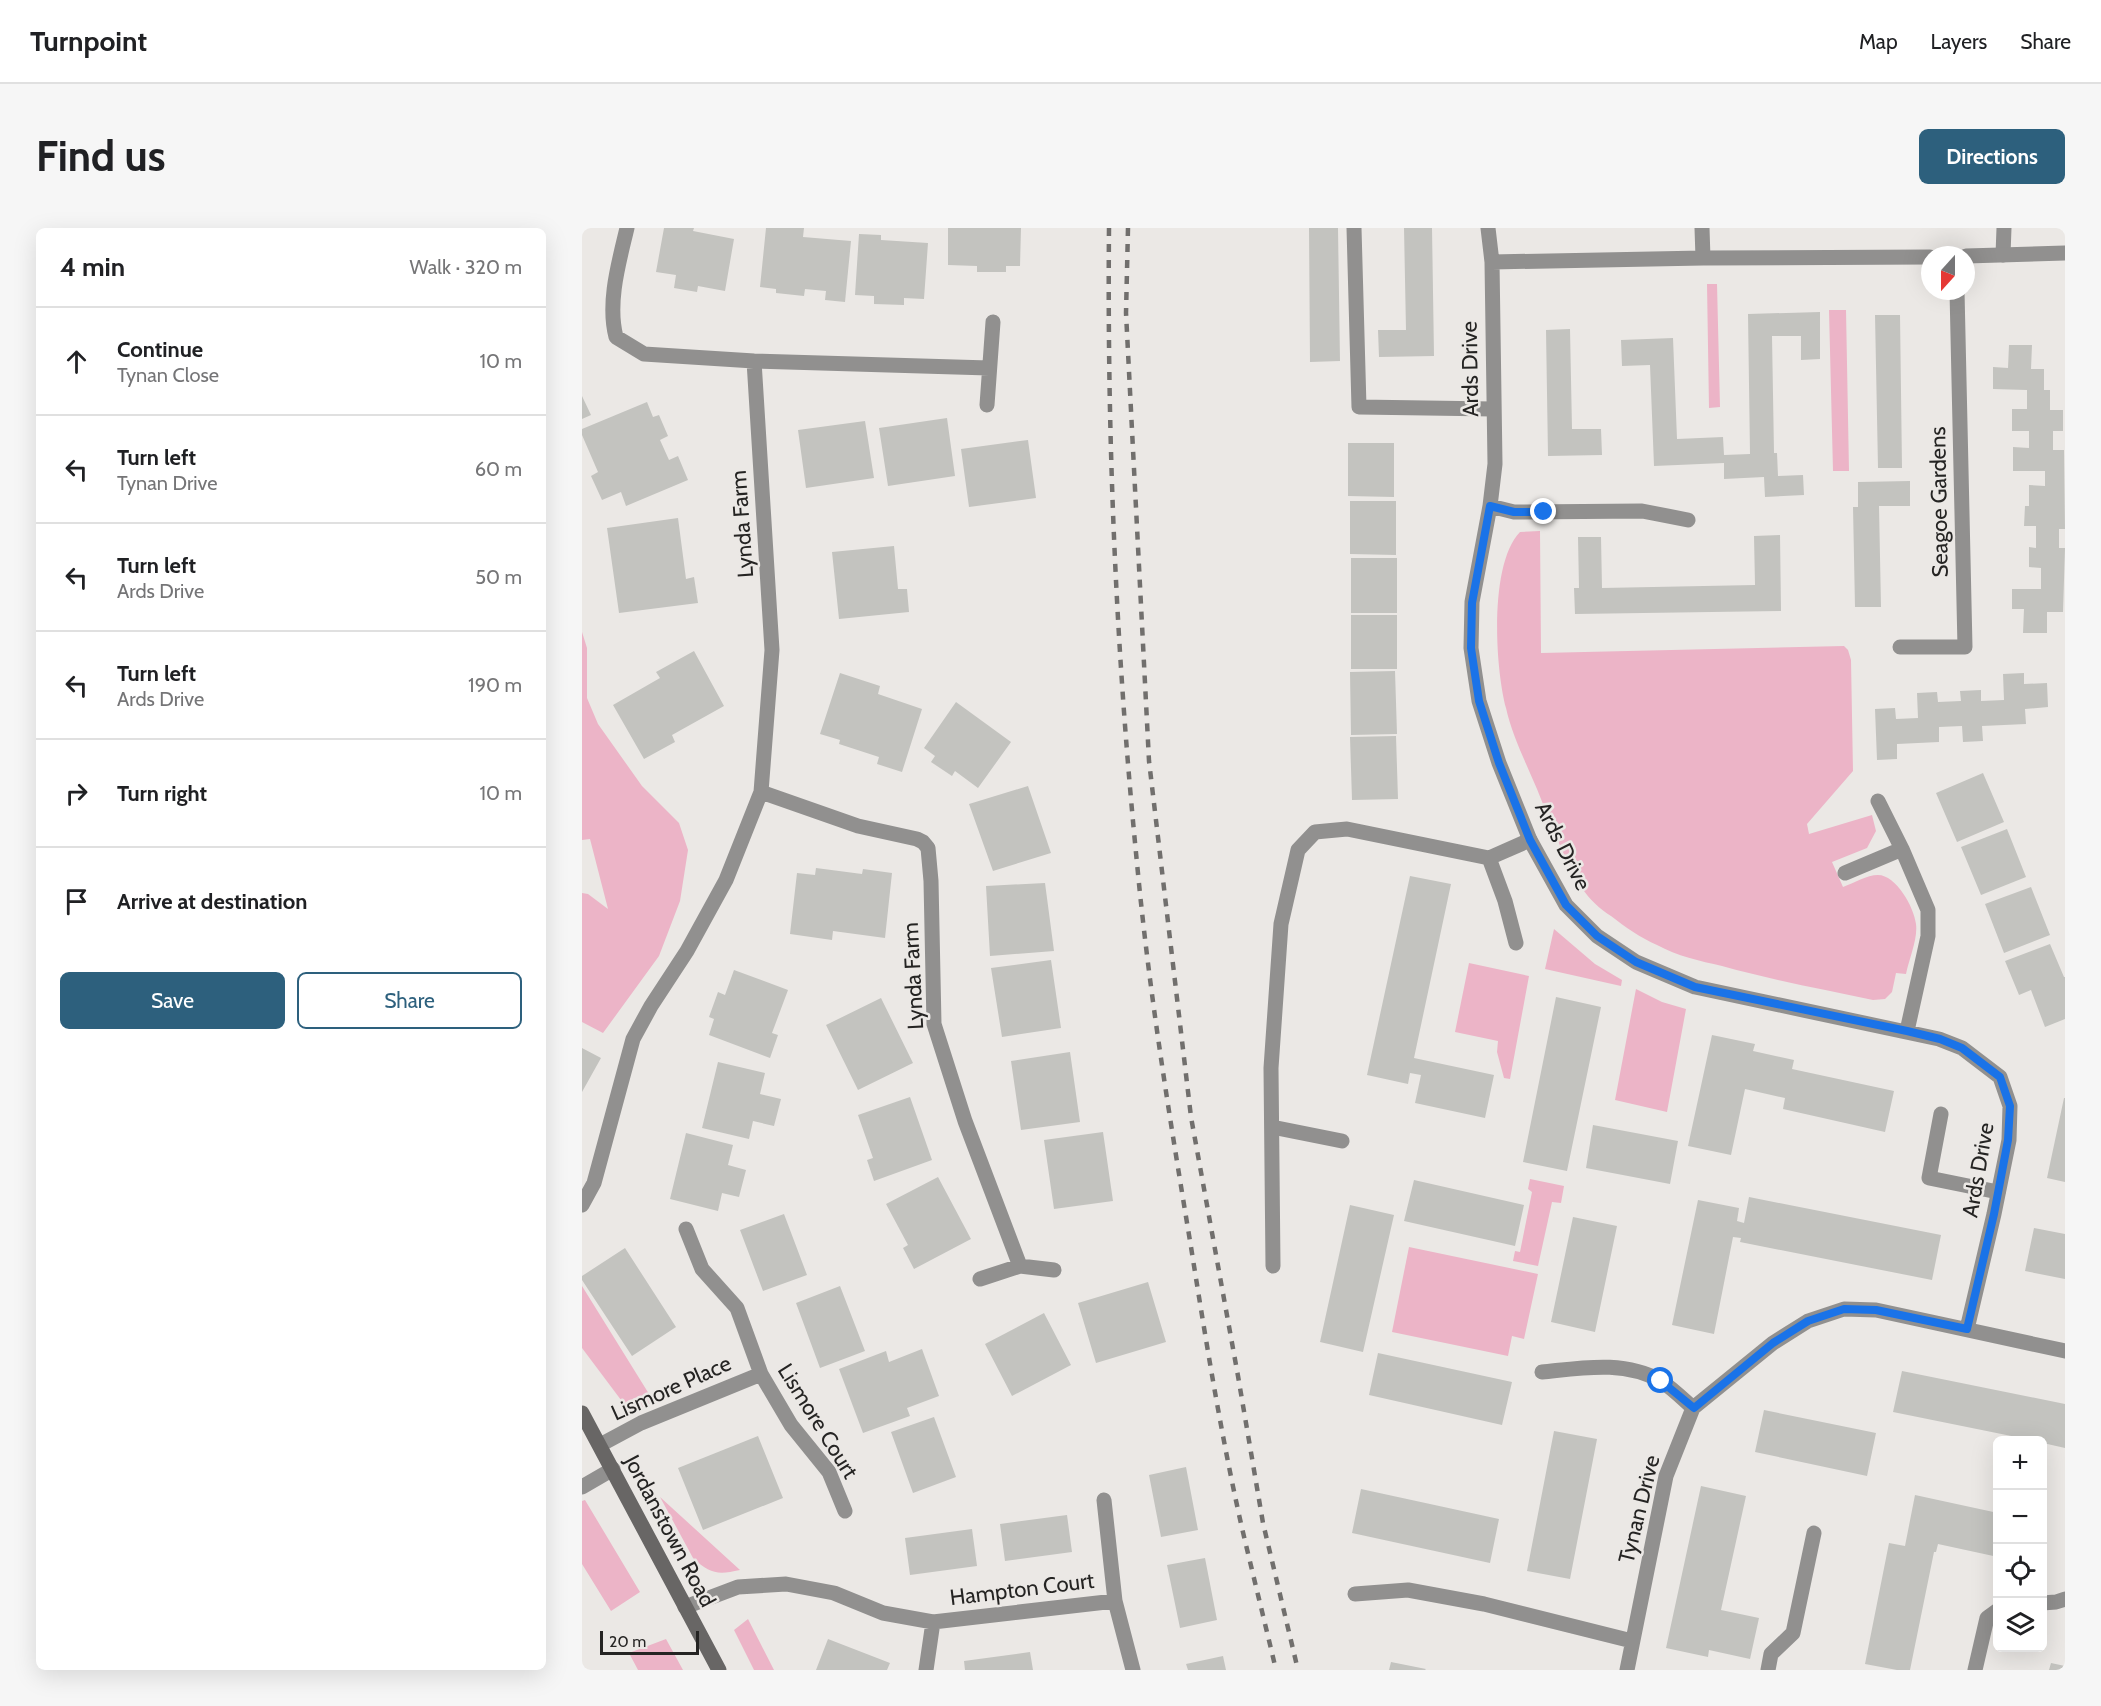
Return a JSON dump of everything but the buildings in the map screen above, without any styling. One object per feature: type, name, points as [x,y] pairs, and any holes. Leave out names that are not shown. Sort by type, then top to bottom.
[{"type":"street","points":[[627,228],[613,300],[612,323],[616,337],[644,354],[753,361],[989,368]]},
{"type":"street","points":[[1354,228],[1359,407],[1493,409]]},
{"type":"street","name":"Ards Drive","points":[[1488,228],[1492,262],[1495,464],[1490,506],[1472,603],[1471,648],[1479,701],[1499,763],[1530,840],[1566,905],[1597,936],[1636,962],[1695,987],[1940,1039],[1962,1048],[2000,1077],[2010,1106],[2008,1140],[1967,1329]]},
{"type":"street","points":[[1702,228],[1702,258]]},
{"type":"street","points":[[2003,255],[2004,228]]},
{"type":"street","points":[[1975,256],[2065,253]]},
{"type":"street","points":[[1492,262],[1921,257]]},
{"type":"street","name":"Seagoe Gardens","points":[[1900,647],[1965,647],[1957,300]]},
{"type":"street","points":[[987,405],[993,322]]},
{"type":"street","name":"Lynda Farm","points":[[582,1205],[594,1183],[633,1039],[651,1006],[687,951],[726,880],[761,792],[772,650],[753,361]]},
{"type":"street","points":[[1490,506],[1514,512],[1642,511],[1688,520]]},
{"type":"street","name":"Lynda Farm","points":[[761,792],[858,826],[917,839],[928,848],[931,880],[934,1024],[964,1121],[1020,1266]]},
{"type":"street","points":[[1878,801],[1902,849],[1928,910],[1928,936],[1907,1031]]},
{"type":"street","points":[[1273,1266],[1271,1068],[1281,924],[1298,850],[1315,832],[1347,829],[1489,858],[1530,840]]},
{"type":"street","points":[[1845,873],[1902,849]]},
{"type":"street","points":[[1489,858],[1505,901],[1516,943]]},
{"type":"street","points":[[1941,1114],[1929,1178],[1998,1192]]},
{"type":"street","points":[[1272,1127],[1342,1141]]},
{"type":"street","name":"Lismore Court","points":[[686,1229],[702,1269],[737,1308],[761,1374],[791,1425],[829,1472],[845,1511]]},
{"type":"street","points":[[980,1279],[1020,1266],[1054,1270]]},
{"type":"street","name":"Tynan Drive","points":[[1627,1670],[1666,1476],[1694,1408],[1773,1343],[1808,1321],[1844,1309],[1876,1310],[2065,1351]]},
{"type":"street","points":[[1542,1372],[1600,1367],[1626,1368],[1661,1381],[1694,1408]]},
{"type":"street","name":"Lismore Place","points":[[600,1445],[641,1423],[761,1374]]},
{"type":"street","name":"Jordanstown Road","points":[[582,1413],[719,1670]]},
{"type":"street","points":[[582,1487],[612,1469]]},
{"type":"street","name":"Hampton Court","points":[[1104,1500],[1115,1601],[1133,1670]]},
{"type":"street","points":[[1768,1670],[1772,1654],[1793,1633],[1814,1533]]},
{"type":"street","name":"Hampton Court","points":[[685,1607],[738,1587],[786,1584],[834,1593],[883,1613],[933,1622],[1115,1601]]},
{"type":"street","points":[[1355,1594],[1408,1590],[1519,1612],[1632,1641]]},
{"type":"street","points":[[2047,1603],[2065,1599]]},
{"type":"street","points":[[1975,1670],[1987,1618],[1993,1614]]},
{"type":"street","name":"Hampton Court","points":[[926,1670],[933,1622]]},
{"type":"shaded area","points":[[1707,284],[1717,284],[1720,407],[1709,408]]},
{"type":"shaded area","points":[[1829,310],[1846,310],[1849,471],[1833,471]]},
{"type":"shaded area","points":[[1540,531],[1541,653],[1844,646],[1848,650],[1851,660],[1853,771],[1807,824],[1809,834],[1872,815],[1876,831],[1867,848],[1832,862],[1843,887],[1869,876],[1885,876],[1903,893],[1912,909],[1916,924],[1915,942],[1906,974],[1896,973],[1892,992],[1885,999],[1873,1000],[1797,984],[1681,955],[1633,932],[1599,907],[1585,892],[1563,852],[1516,739],[1506,708],[1499,668],[1497,617],[1503,567],[1510,547],[1520,532]]},
{"type":"shaded area","points":[[582,632],[587,648],[587,698],[598,724],[642,786],[679,823],[688,850],[680,901],[659,956],[603,1033],[582,1022],[582,893],[588,894],[608,909],[590,839],[582,840]]},
{"type":"shaded area","points":[[1554,929],[1595,964],[1622,980],[1621,986],[1545,969]]},
{"type":"shaded area","points":[[1469,963],[1529,976],[1510,1079],[1504,1078],[1497,1052],[1498,1041],[1455,1032]]},
{"type":"shaded area","points":[[1636,989],[1662,1002],[1686,1009],[1667,1112],[1615,1100]]},
{"type":"shaded area","points":[[1530,1179],[1564,1186],[1561,1203],[1552,1202],[1538,1266],[1513,1261],[1515,1251],[1520,1252],[1532,1192],[1528,1189]]},
{"type":"shaded area","points":[[1409,1247],[1538,1274],[1524,1339],[1512,1336],[1508,1356],[1392,1332]]},
{"type":"shaded area","points":[[582,1286],[654,1402],[638,1409],[624,1404],[582,1348]]},
{"type":"shaded area","points":[[660,1497],[740,1570],[715,1572],[693,1558]]},
{"type":"shaded area","points":[[585,1500],[640,1592],[611,1611],[582,1564],[582,1501]]},
{"type":"shaded area","points":[[748,1619],[774,1670],[754,1670],[734,1630]]},
{"type":"shaded area","points":[[666,1639],[683,1670],[638,1670],[629,1653]]},
{"type":"railway","points":[[1109,228],[1114,546],[1123,705],[1142,911],[1168,1104],[1214,1388],[1242,1528],[1276,1670]]},
{"type":"railway","points":[[1128,228],[1126,313],[1149,761],[1191,1117],[1263,1523],[1298,1670]]},
{"type":"route","points":[[1544,512],[1514,512],[1490,506],[1472,603],[1471,648],[1479,701],[1499,763],[1530,840],[1566,905],[1597,936],[1636,962],[1695,987],[1907,1031],[1940,1039],[1962,1048],[2000,1077],[2010,1106],[2008,1140],[1994,1214],[1967,1329],[1876,1310],[1844,1309],[1808,1321],[1773,1343],[1694,1408],[1661,1381]]}]
